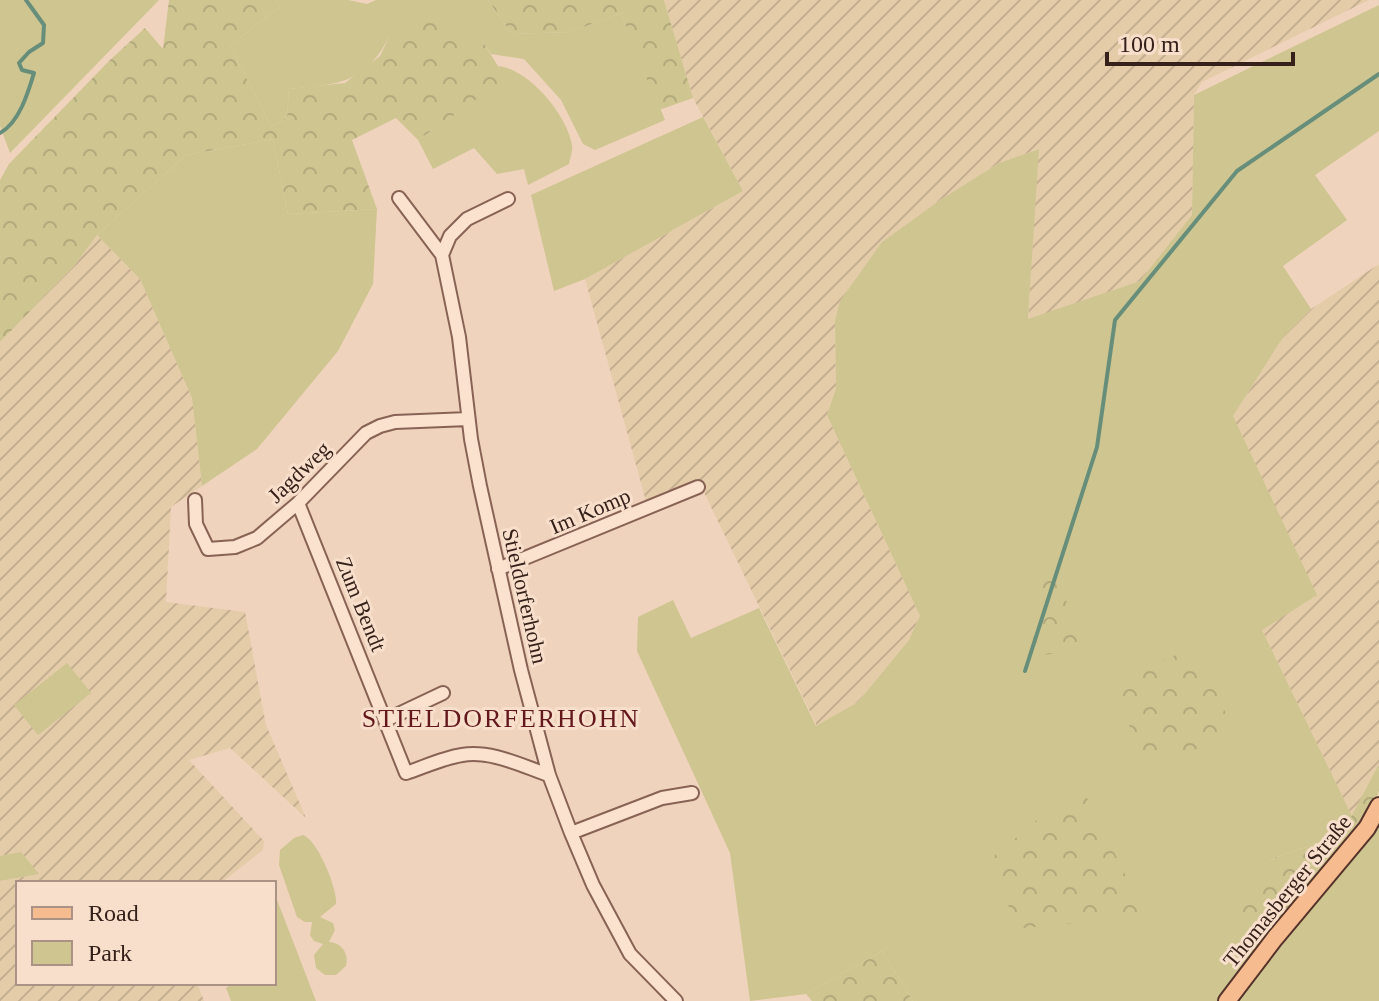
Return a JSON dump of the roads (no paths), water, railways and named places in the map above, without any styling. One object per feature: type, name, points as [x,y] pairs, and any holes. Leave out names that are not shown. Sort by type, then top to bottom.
[{"type":"main road","name":"Thomasberger Straße","points":[[1227,1001],[1367,828],[1379,806]]},
{"type":"street","points":[[399,198],[442,255]]},
{"type":"street","points":[[442,255],[450,236],[467,219],[508,199]]},
{"type":"street","name":"Stieldorferhohn","points":[[442,255],[459,337],[468,419],[498,569],[549,775],[593,885],[630,954],[676,1001]]},
{"type":"street","name":"Jagdweg","points":[[195,500],[196,524],[208,549],[235,547],[257,538],[298,503],[366,433],[395,422],[468,419]]},
{"type":"street","name":"Im Komp","points":[[498,569],[698,487]]},
{"type":"street","name":"Zum Bendt","points":[[298,503],[406,773],[461,755],[476,755],[493,756],[549,775]]},
{"type":"street","points":[[386,720],[443,693]]},
{"type":"street","points":[[571,833],[662,798],[692,793]]},
{"type":"waterway","points":[[0,133],[18,115],[34,73],[22,70],[19,63],[43,43],[44,25],[26,0]]},
{"type":"waterway","points":[[1025,671],[1097,447],[1115,320],[1237,171],[1379,74]]},
{"type":"district","name":"STIELDORFERHOHN","points":[[501,718]]}]
